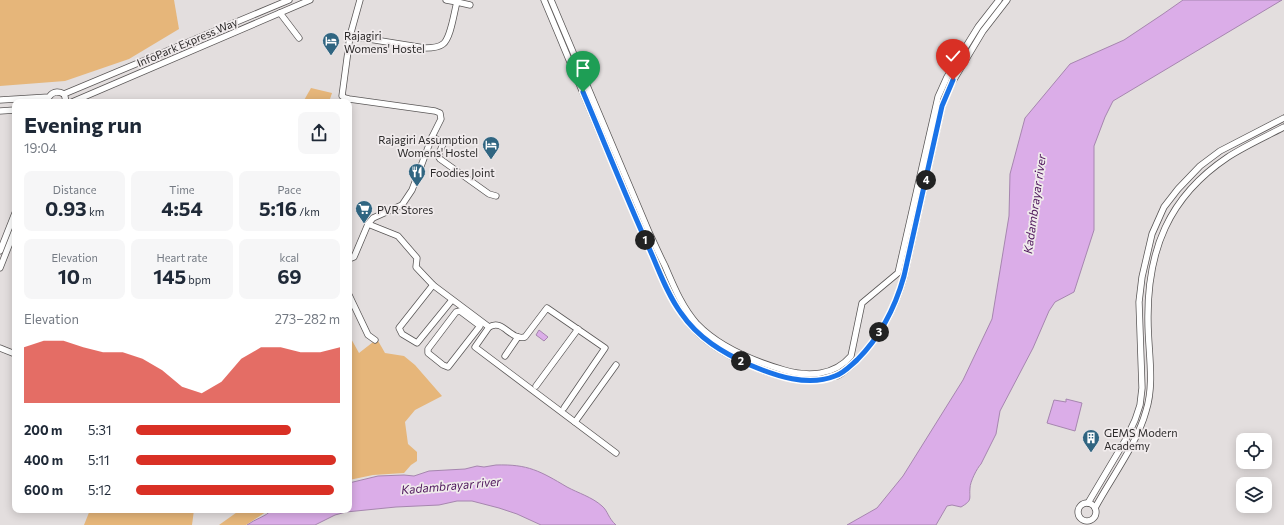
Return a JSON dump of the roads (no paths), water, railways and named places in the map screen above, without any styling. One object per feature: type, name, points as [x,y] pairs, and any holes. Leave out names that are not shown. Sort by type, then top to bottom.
[{"type":"street","name":"InfoPark Express Way","points":[[16,99],[49,97],[57,91],[64,94],[289,0]]},
{"type":"street","name":"InfoPark Express Way","points":[[79,99],[310,0]]},
{"type":"street","points":[[341,99],[350,36],[360,0]]},
{"type":"street","points":[[446,0],[470,5]]},
{"type":"street","points":[[544,0],[642,231],[672,298],[681,314],[705,340],[732,356],[755,367],[780,375],[794,379],[809,380],[835,376],[849,367],[874,340],[890,313],[904,276],[944,99],[953,80],[983,31],[1007,0]]},
{"type":"street","points":[[551,0],[647,228],[677,295],[686,310],[709,335],[736,351],[758,361],[782,369],[795,373],[809,374],[833,370],[851,356],[862,303],[898,273],[936,104],[941,90],[978,27],[999,0]]},
{"type":"street","points":[[350,36],[425,48],[434,48],[447,41],[456,2]]},
{"type":"street","points":[[280,13],[299,38]]},
{"type":"street","points":[[64,94],[65,99]]},
{"type":"street","points":[[342,96],[349,99]]},
{"type":"street","name":"InfoPark Express Way","points":[[0,100],[12,99]]},
{"type":"street","points":[[352,99],[435,111],[440,113],[441,119],[432,137],[412,190],[402,205],[373,218],[368,224],[354,257],[352,258]]},
{"type":"street","points":[[0,111],[12,110]]},
{"type":"street","points":[[1284,118],[1220,151],[1200,166],[1178,189],[1164,207],[1152,234],[1142,277],[1139,302],[1142,388],[1140,405],[1136,420],[1126,439],[1088,503],[1081,505],[1078,510],[1078,515],[1086,522],[1093,520],[1096,515],[1095,508],[1132,444],[1146,411],[1151,388],[1148,304],[1150,278],[1160,237],[1173,211],[1186,194],[1202,178],[1228,157],[1284,128]]},
{"type":"street","points":[[432,137],[443,144],[438,156],[440,159],[489,194],[496,196]]},
{"type":"street","points":[[0,251],[12,221]]},
{"type":"street","points":[[368,224],[398,236],[417,258],[416,267],[433,285],[481,324]]},
{"type":"street","points":[[0,268],[12,238]]},
{"type":"street","points":[[1147,254],[1155,255]]},
{"type":"street","points":[[433,285],[399,328],[402,334],[417,343],[452,300]]},
{"type":"street","points":[[352,301],[368,335],[375,340]]},
{"type":"street","points":[[564,408],[605,348],[547,308],[524,337],[518,337],[499,325],[493,324],[489,327],[475,347],[616,453]]},
{"type":"street","points":[[481,324],[448,367],[443,365],[428,353],[428,349],[456,312],[460,311],[481,324],[489,327]]},
{"type":"street","points":[[536,386],[578,329]]},
{"type":"street","points":[[505,356],[518,337]]},
{"type":"street","points":[[0,348],[12,353]]},
{"type":"street","points":[[575,422],[616,365]]},
{"type":"street","points":[[1088,503],[1095,508]]},
{"type":"water","name":"Kadambrayar river","points":[[1183,0],[1282,0],[1113,101],[1094,146],[1094,230],[1074,292],[1055,302],[1049,311],[1033,348],[1000,411],[996,434],[971,482],[969,501],[961,507],[952,505],[947,506],[936,525],[847,525],[877,508],[903,476],[963,380],[992,319],[1009,216],[1010,174],[1025,118],[1070,64],[1124,40]]},
{"type":"water","points":[[539,330],[548,337],[544,341],[536,335]]},
{"type":"water","points":[[1066,399],[1082,403],[1075,431],[1047,423],[1054,400],[1066,402]]},
{"type":"water","name":"Kadambrayar river","points":[[496,465],[517,466],[525,467],[541,473],[598,503],[604,508],[611,520],[616,525],[541,525],[517,514],[472,501],[457,501],[439,505],[352,511],[352,482],[378,476],[414,476],[429,471],[465,469],[477,466],[484,467]]},
{"type":"water","points":[[342,513],[315,525],[247,525],[266,514]]},
{"type":"place","name":"Rajagiri Womens' Hostel","points":[[331,56]]},
{"type":"place","name":"Rajagiri Assumption Womens' Hostel","points":[[491,160]]},
{"type":"place","name":"Foodies Joint","points":[[417,187]]},
{"type":"place","name":"PVR Stores","points":[[364,224]]},
{"type":"place","name":"GEMS Modern Academy","points":[[1091,453]]}]
